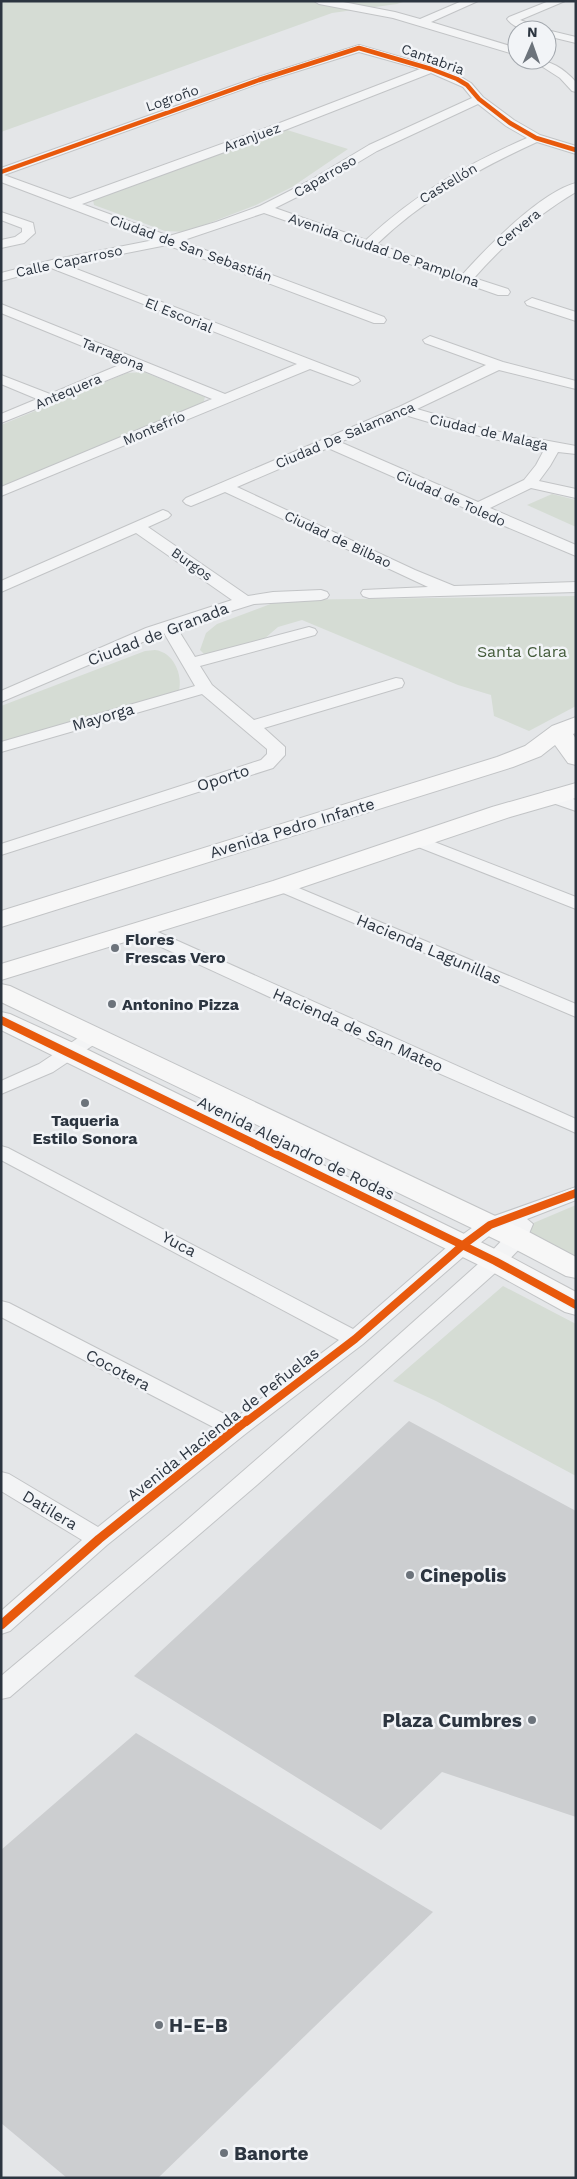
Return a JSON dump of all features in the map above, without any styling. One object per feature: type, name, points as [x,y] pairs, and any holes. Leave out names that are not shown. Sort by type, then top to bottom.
[{"type":"main road","points":[[568,727],[568,747],[576,758]]},
{"type":"main road","name":"Avenida Pedro Infante","points":[[1,920],[505,762],[533,751],[568,727]]},
{"type":"main road","points":[[1,972],[282,886],[550,796],[576,790]]},
{"type":"main road","name":"Avenida Alejandro de Rodas","points":[[1,992],[517,1238],[576,1269]]},
{"type":"main road","name":"Avenida Alejandro de Rodas","points":[[1,1020],[463,1245],[576,1305]]},
{"type":"street","points":[[319,1],[395,15],[507,49]]},
{"type":"street","points":[[370,10],[396,1]]},
{"type":"street","points":[[425,23],[425,19],[433,14],[473,1]]},
{"type":"street","points":[[513,20],[518,16],[560,1]]},
{"type":"street","points":[[557,35],[576,40]]},
{"type":"street","name":"Cantabria","points":[[351,50],[365,49],[431,68],[467,85],[479,99],[510,124],[536,138],[576,150]]},
{"type":"street","name":"Logroño","points":[[1,172],[351,50]]},
{"type":"street","name":"Aranjuez","points":[[72,202],[281,127],[431,68]]},
{"type":"street","points":[[554,70],[564,76],[576,89]]},
{"type":"street","name":"Caparroso","points":[[167,241],[221,225],[264,209],[313,184],[373,148],[479,99]]},
{"type":"street","name":"Castellón","points":[[370,244],[392,222],[418,201],[478,165],[536,138]]},
{"type":"street","name":"Ciudad de San Sebastián","points":[[1,178],[72,202],[167,241],[250,270],[379,320]]},
{"type":"street","name":"Cervera","points":[[467,278],[489,252],[519,225],[576,187]]},
{"type":"street","name":"Avenida Ciudad De Pamplona","points":[[264,209],[370,244],[503,292]]},
{"type":"street","points":[[1,216],[28,226],[29,233],[19,240],[1,244]]},
{"type":"street","name":"Calle Caparroso","points":[[1,277],[52,264],[167,241]]},
{"type":"street","name":"El Escorial","points":[[52,264],[307,365],[353,381]]},
{"type":"street","points":[[532,302],[575,316]]},
{"type":"street","name":"Tarragona","points":[[1,308],[224,399]]},
{"type":"street","points":[[430,340],[498,365],[576,385]]},
{"type":"street","name":"Antequera","points":[[1,420],[135,364]]},
{"type":"street","name":"Montefrío","points":[[1,492],[307,365]]},
{"type":"street","name":"Ciudad De Salamanca","points":[[191,502],[404,410],[498,365]]},
{"type":"street","points":[[1,379],[50,399]]},
{"type":"street","name":"Ciudad de Malaga","points":[[404,410],[449,424],[553,447],[576,450]]},
{"type":"street","name":"Ciudad de Toledo","points":[[327,442],[576,552]]},
{"type":"street","points":[[476,509],[529,483],[543,466],[553,447]]},
{"type":"street","points":[[529,483],[576,494]]},
{"type":"street","name":"Ciudad de Bilbao","points":[[226,487],[375,556],[409,574],[450,590]]},
{"type":"street","points":[[1,588],[163,515]]},
{"type":"street","name":"Burgos","points":[[138,527],[245,601]]},
{"type":"street","points":[[369,593],[576,587]]},
{"type":"street","name":"Ciudad de Granada","points":[[1,697],[168,626],[245,601],[270,597],[321,595]]},
{"type":"street","name":"Oporto","points":[[1,850],[267,764],[276,755],[276,747],[205,688],[168,626]]},
{"type":"street","points":[[190,664],[309,632]]},
{"type":"street","points":[[253,726],[396,683]]},
{"type":"street","name":"Mayorga","points":[[1,747],[205,688]]},
{"type":"street","points":[[550,796],[576,806]]},
{"type":"street","points":[[419,841],[576,904]]},
{"type":"street","name":"Hacienda Lagunillas","points":[[282,886],[576,1011]]},
{"type":"street","name":"Hacienda de San Mateo","points":[[140,930],[363,1033],[576,1127]]},
{"type":"street","points":[[1,1088],[46,1068],[72,1053],[94,1036]]},
{"type":"street","name":"Yuca","points":[[1,1152],[241,1277],[355,1339]]},
{"type":"street","name":"Avenida Hacienda de Peñuelas","points":[[1,1625],[100,1539],[236,1429],[355,1339],[463,1245],[490,1225],[576,1193]]},
{"type":"street","points":[[1,1690],[220,1505],[495,1261],[517,1238],[526,1212]]},
{"type":"street","name":"Cocotera","points":[[1,1308],[236,1429]]},
{"type":"street","name":"Datilera","points":[[1,1480],[100,1539]]},
{"type":"green space","points":[[1,1],[406,1],[397,4],[332,13],[1,132]]},
{"type":"green space","points":[[284,129],[348,149],[292,187],[256,205],[186,232],[165,231],[94,205],[93,200],[99,197]]},
{"type":"green space","points":[[144,372],[205,397],[203,404],[1,488],[1,425],[127,373]]},
{"type":"green space","points":[[552,494],[576,500],[576,527],[527,505]]},
{"type":"green space","name":"Santa Clara","points":[[576,596],[576,706],[529,731],[494,716],[491,695],[458,685],[302,620],[278,627],[264,639],[214,655],[204,654],[200,650],[206,633],[217,624],[281,600]]},
{"type":"green space","points":[[155,650],[172,659],[178,671],[179,691],[174,695],[159,702],[62,724],[1,744],[1,706],[145,651]]},
{"type":"green space","points":[[576,1205],[576,1258],[529,1232],[531,1224]]},
{"type":"green space","points":[[503,1286],[576,1324],[576,1476],[436,1401],[393,1381]]},
{"type":"building","name":"Cinepolis","points":[[409,1421],[576,1511],[576,1817],[442,1772],[381,1830],[134,1676]]},
{"type":"building","name":"H-E-B","points":[[136,1733],[433,1912],[158,2178],[67,2178],[1,2123],[1,1850]]},
{"type":"cycle path","points":[[1,172],[259,80],[359,48],[431,69],[457,79],[467,85],[479,99],[510,123],[536,138],[576,150]]},
{"type":"cycle path","points":[[1,1020],[495,1261],[576,1305]]},
{"type":"cycle path","points":[[1,1625],[99,1539],[236,1429],[355,1339],[463,1245],[490,1225],[576,1193]]},
{"type":"place","name":"Flores Frescas Vero","points":[[115,948]]},
{"type":"place","name":"Antonino Pizza","points":[[112,1004]]},
{"type":"place","name":"Taqueria Estilo Sonora","points":[[85,1103]]},
{"type":"place","name":"Cinepolis","points":[[410,1575]]},
{"type":"place","name":"Plaza Cumbres","points":[[532,1720]]},
{"type":"place","name":"H-E-B","points":[[159,2025]]},
{"type":"place","name":"Banorte","points":[[224,2153]]}]
